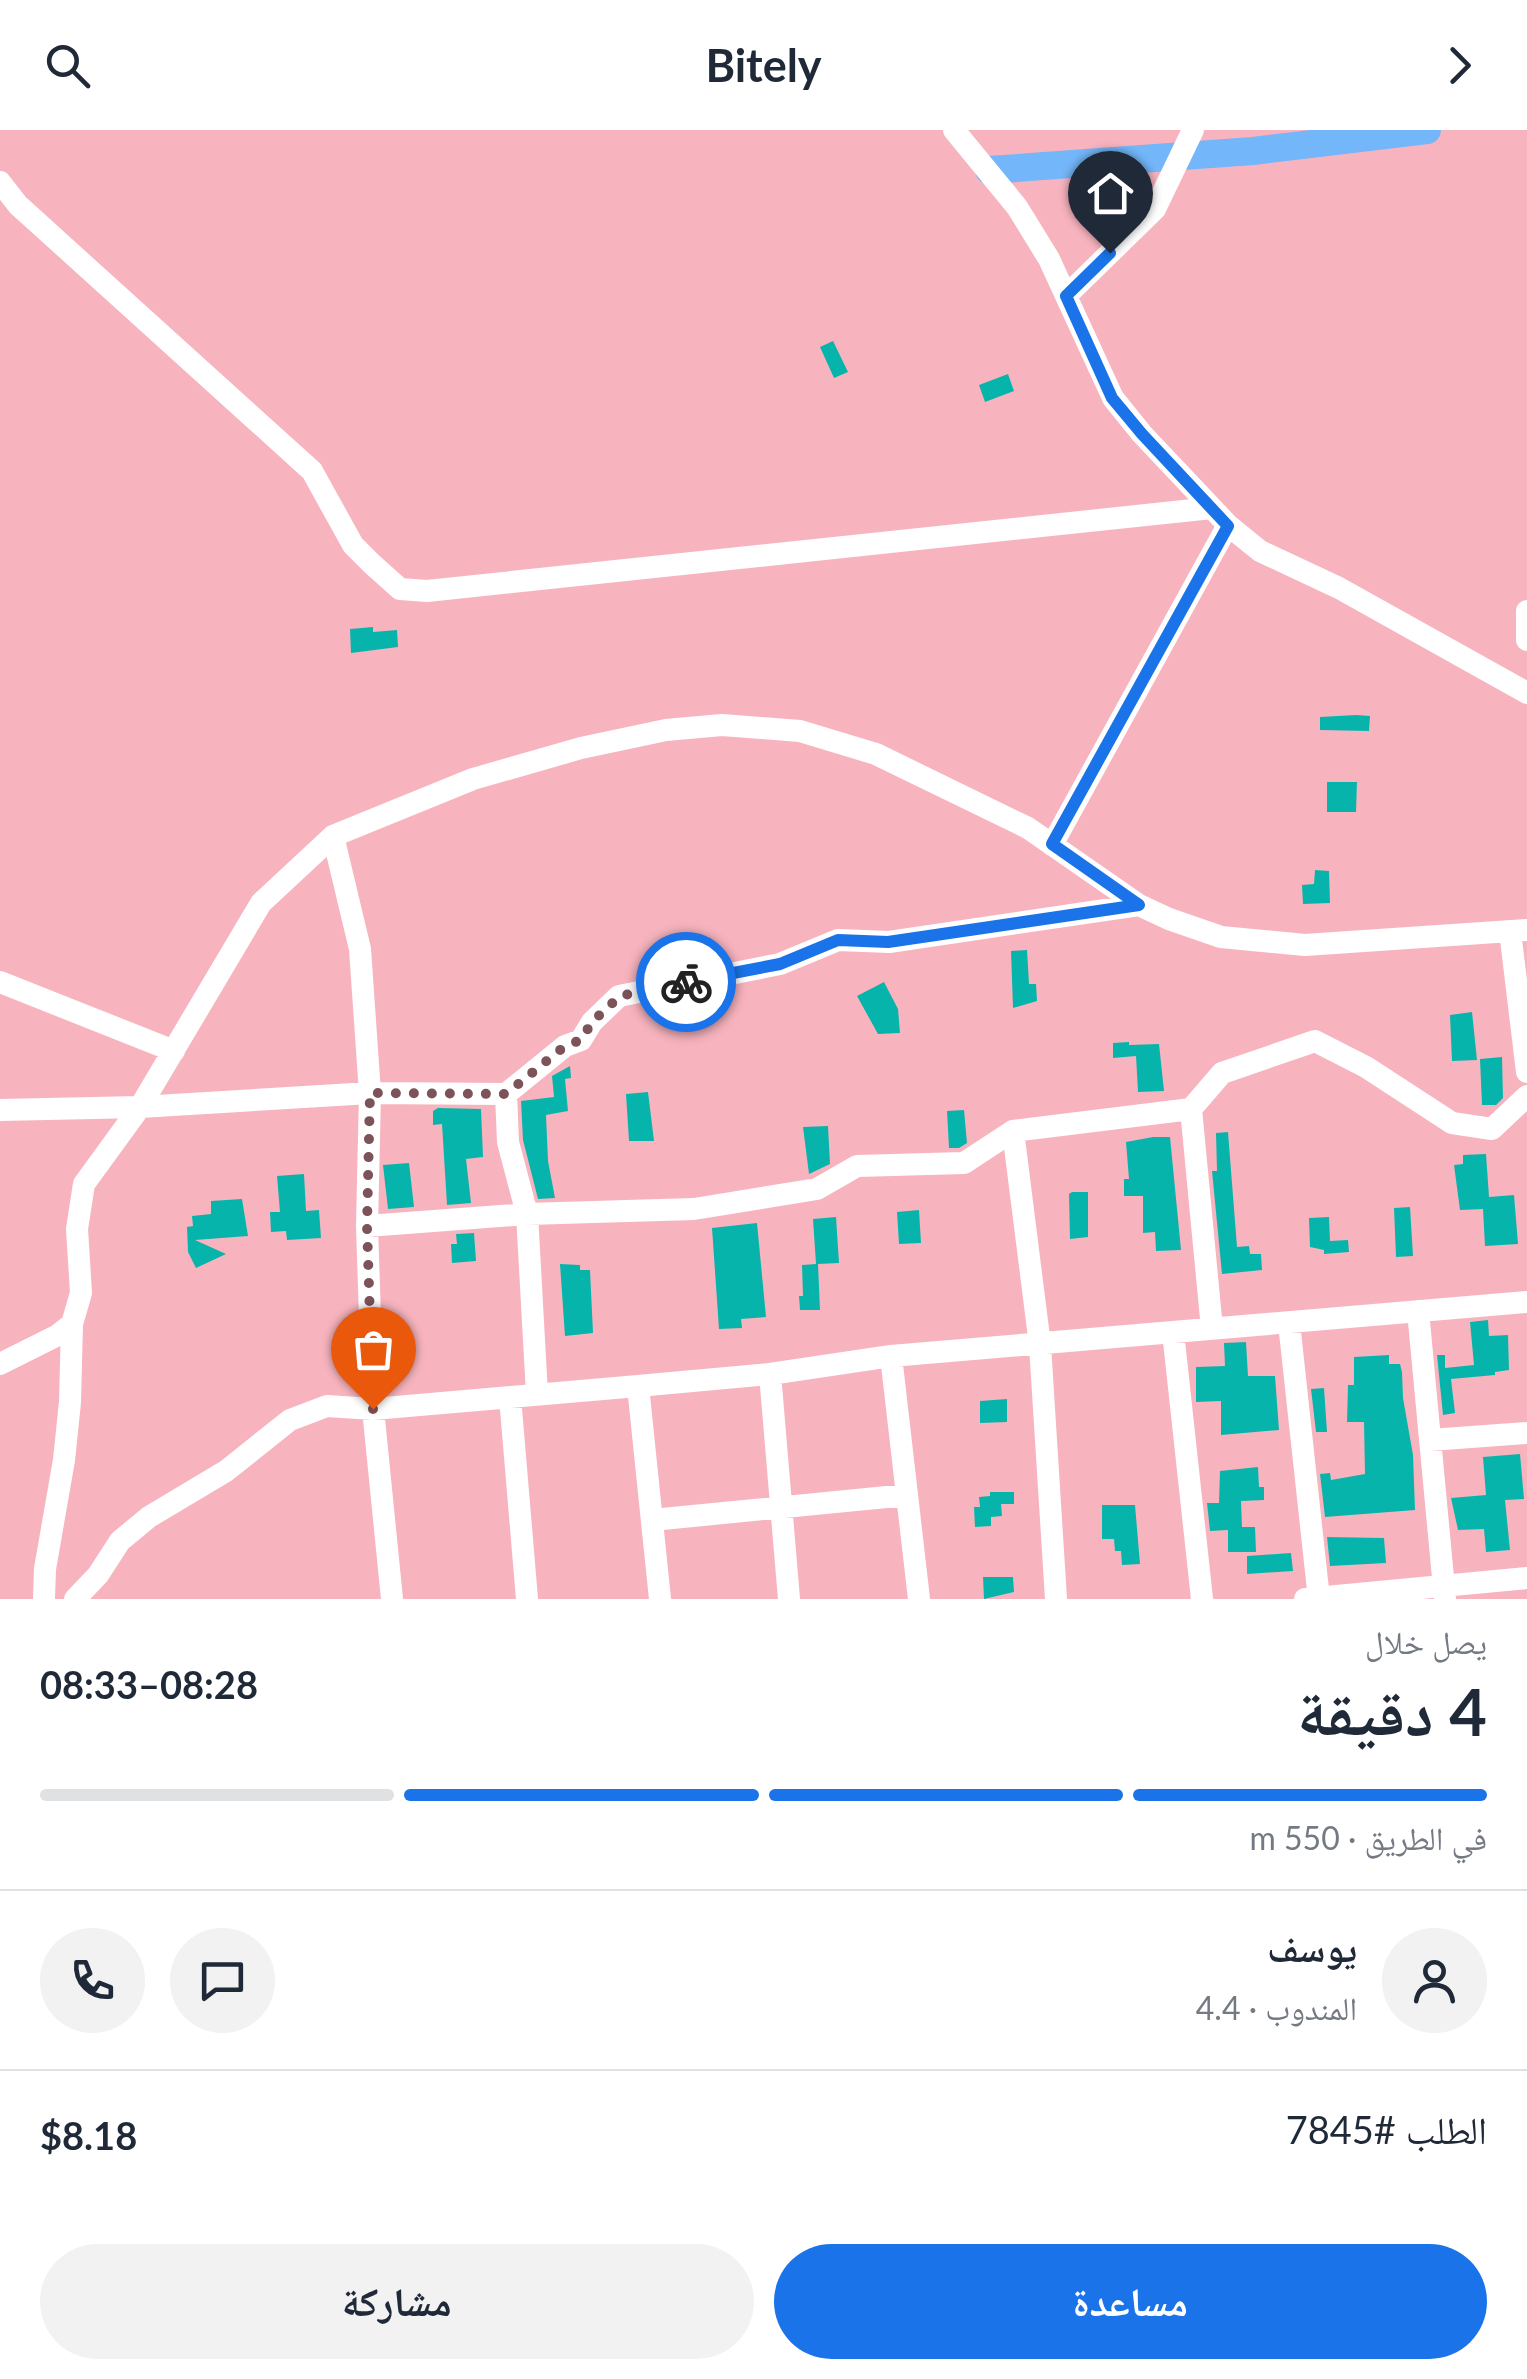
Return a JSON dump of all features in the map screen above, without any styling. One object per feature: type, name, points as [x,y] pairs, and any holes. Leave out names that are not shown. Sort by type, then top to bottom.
[{"type":"street","points":[[954,130],[1017,207],[1049,260],[1112,398],[1220,517],[1260,551],[1339,588],[1527,693]]},
{"type":"street","points":[[1066,296],[1155,210],[1193,130]]},
{"type":"street","points":[[0,182],[18,206],[312,471],[353,546],[400,589],[426,591],[1220,517]]},
{"type":"street","points":[[1052,844],[1220,517]]},
{"type":"street","points":[[1527,611],[1527,640]]},
{"type":"street","points":[[44,1599],[70,1402],[72,1324],[80,1293],[76,1247],[84,1184],[140,1107],[261,904],[333,836],[473,780],[581,748],[666,730],[722,726],[800,731],[876,754],[1028,828],[1139,905],[1221,937],[1305,945],[1518,930],[1527,1072]]},
{"type":"street","points":[[333,836],[360,949],[370,1093],[367,1226],[373,1409],[392,1599]]},
{"type":"street","points":[[0,1110],[140,1107],[370,1093],[506,1094],[565,1046],[581,1040],[592,1022],[620,996],[780,964],[838,940],[888,942],[1139,905]]},
{"type":"street","points":[[0,982],[174,1050]]},
{"type":"street","points":[[367,1226],[527,1214],[694,1209],[818,1190],[857,1166],[964,1163],[1013,1131],[1191,1109],[1222,1072],[1315,1041],[1452,1122],[1492,1129],[1527,1096]]},
{"type":"street","points":[[506,1094],[508,1142],[527,1214],[537,1394]]},
{"type":"street","points":[[1191,1109],[1212,1329]]},
{"type":"street","points":[[1013,1131],[1040,1345],[1056,1599]]},
{"type":"street","points":[[74,1599],[98,1575],[120,1541],[148,1517],[226,1471],[290,1420],[327,1406],[373,1409],[770,1374],[892,1356],[1527,1302]]},
{"type":"street","points":[[1418,1311],[1444,1593]]},
{"type":"street","points":[[1289,1323],[1314,1598],[1444,1593],[1527,1578]]},
{"type":"street","points":[[0,1364],[72,1324]]},
{"type":"street","points":[[1172,1332],[1202,1599]]},
{"type":"street","points":[[892,1356],[919,1599]]},
{"type":"street","points":[[770,1374],[790,1599]]},
{"type":"street","points":[[638,1386],[660,1599]]},
{"type":"street","points":[[510,1397],[528,1599]]},
{"type":"street","points":[[1430,1440],[1527,1433]]},
{"type":"street","points":[[652,1520],[907,1495]]},
{"type":"building","points":[[833,341],[848,372],[834,378],[820,347]]},
{"type":"building","points":[[1008,374],[1014,391],[985,402],[979,385]]},
{"type":"building","points":[[373,627],[373,632],[397,630],[398,647],[351,653],[350,629]]},
{"type":"building","points":[[1370,716],[1369,731],[1320,730],[1320,717]]},
{"type":"building","points":[[1327,782],[1357,782],[1356,812],[1327,812]]},
{"type":"building","points":[[1315,870],[1329,871],[1330,903],[1303,904],[1302,885],[1314,884]]},
{"type":"building","points":[[1027,950],[1029,984],[1036,984],[1037,1001],[1013,1008],[1011,951]]},
{"type":"building","points":[[884,982],[898,1009],[900,1033],[878,1034],[857,996]]},
{"type":"building","points":[[1472,1012],[1477,1060],[1452,1061],[1450,1015]]},
{"type":"building","points":[[1113,1043],[1159,1044],[1164,1091],[1138,1092],[1136,1056],[1113,1058]]},
{"type":"building","points":[[1502,1057],[1503,1098],[1496,1105],[1482,1105],[1480,1059]]},
{"type":"building","points":[[570,1066],[571,1078],[565,1079],[568,1111],[546,1115],[555,1198],[538,1199],[523,1140],[521,1101],[554,1097],[552,1076]]},
{"type":"building","points":[[648,1092],[654,1141],[629,1141],[626,1094]]},
{"type":"building","points":[[481,1109],[483,1157],[466,1159],[471,1203],[447,1205],[442,1124],[433,1125],[433,1111]]},
{"type":"building","points":[[964,1110],[967,1143],[949,1148],[947,1111]]},
{"type":"building","points":[[828,1126],[830,1164],[809,1174],[803,1127]]},
{"type":"building","points":[[1228,1132],[1237,1247],[1249,1246],[1250,1254],[1261,1254],[1262,1270],[1222,1274],[1212,1171],[1217,1171],[1216,1133]]},
{"type":"building","points":[[1170,1137],[1181,1250],[1156,1251],[1155,1232],[1143,1233],[1143,1196],[1124,1196],[1124,1179],[1129,1179],[1126,1142]]},
{"type":"building","points":[[1486,1154],[1489,1197],[1514,1195],[1518,1244],[1485,1246],[1483,1209],[1460,1210],[1454,1165],[1463,1164],[1463,1155]]},
{"type":"building","points":[[409,1163],[414,1207],[388,1209],[383,1165]]},
{"type":"building","points":[[304,1174],[306,1211],[319,1210],[321,1238],[287,1240],[286,1231],[271,1232],[270,1212],[280,1212],[277,1176]]},
{"type":"building","points":[[1072,1192],[1088,1192],[1088,1237],[1070,1239]]},
{"type":"building","points":[[242,1199],[248,1236],[195,1240],[226,1254],[196,1268],[188,1252],[187,1227],[193,1226],[192,1216],[211,1214],[211,1201]]},
{"type":"building","points":[[1410,1207],[1413,1256],[1396,1257],[1394,1208]]},
{"type":"building","points":[[919,1210],[921,1243],[899,1244],[897,1212]]},
{"type":"building","points":[[836,1217],[839,1263],[818,1264],[820,1310],[800,1310],[802,1265],[816,1264],[813,1219]]},
{"type":"building","points":[[1329,1217],[1330,1241],[1348,1240],[1349,1252],[1324,1254],[1324,1250],[1310,1247],[1309,1218]]},
{"type":"building","points":[[757,1223],[766,1317],[741,1319],[742,1328],[719,1329],[712,1228]]},
{"type":"building","points":[[474,1233],[476,1261],[452,1263],[451,1244],[457,1244],[456,1234]]},
{"type":"building","points":[[560,1264],[590,1270],[593,1333],[565,1336]]},
{"type":"building","points":[[1488,1320],[1489,1336],[1508,1335],[1509,1370],[1451,1379],[1455,1413],[1443,1415],[1437,1355],[1445,1355],[1445,1368],[1474,1365],[1470,1322]]},
{"type":"building","points":[[1246,1342],[1248,1376],[1275,1376],[1279,1430],[1221,1435],[1221,1401],[1196,1402],[1196,1367],[1225,1366],[1224,1343]]},
{"type":"building","points":[[1389,1355],[1389,1364],[1400,1364],[1402,1372],[1413,1455],[1415,1510],[1325,1517],[1320,1474],[1330,1473],[1331,1480],[1365,1474],[1364,1422],[1347,1422],[1354,1357]]},
{"type":"building","points":[[1324,1388],[1327,1432],[1316,1432],[1311,1389]]},
{"type":"building","points":[[1007,1399],[1007,1422],[980,1423],[980,1401]]},
{"type":"building","points":[[1520,1454],[1524,1499],[1505,1500],[1510,1550],[1486,1552],[1484,1529],[1458,1530],[1451,1498],[1486,1495],[1483,1457]]},
{"type":"building","points":[[1258,1467],[1264,1500],[1241,1501],[1242,1527],[1255,1527],[1256,1552],[1228,1552],[1228,1530],[1210,1531],[1207,1503],[1219,1503],[1220,1471]]},
{"type":"building","points":[[990,1492],[1014,1492],[1014,1504],[1001,1504],[1002,1516],[991,1517],[991,1526],[975,1527],[974,1507],[980,1507],[979,1497],[990,1496]]},
{"type":"building","points":[[1102,1505],[1135,1505],[1140,1564],[1122,1565],[1121,1551],[1115,1551],[1114,1539],[1102,1539]]},
{"type":"building","points":[[1327,1537],[1384,1538],[1386,1563],[1330,1566]]},
{"type":"building","points":[[1291,1553],[1293,1571],[1247,1574],[1247,1556]]},
{"type":"building","points":[[983,1577],[1013,1577],[1014,1592],[984,1599]]},
{"type":"waterway","points":[[989,170],[1253,151],[1427,130]]},
{"type":"way so far","points":[[373,1409],[367,1226],[370,1093],[506,1094],[565,1046],[581,1040],[592,1022],[620,996],[686,982]]},
{"type":"route","points":[[686,982],[780,964],[838,940],[888,942],[1139,905],[1052,844],[1228,526],[1112,398],[1066,296],[1110,253]]}]
